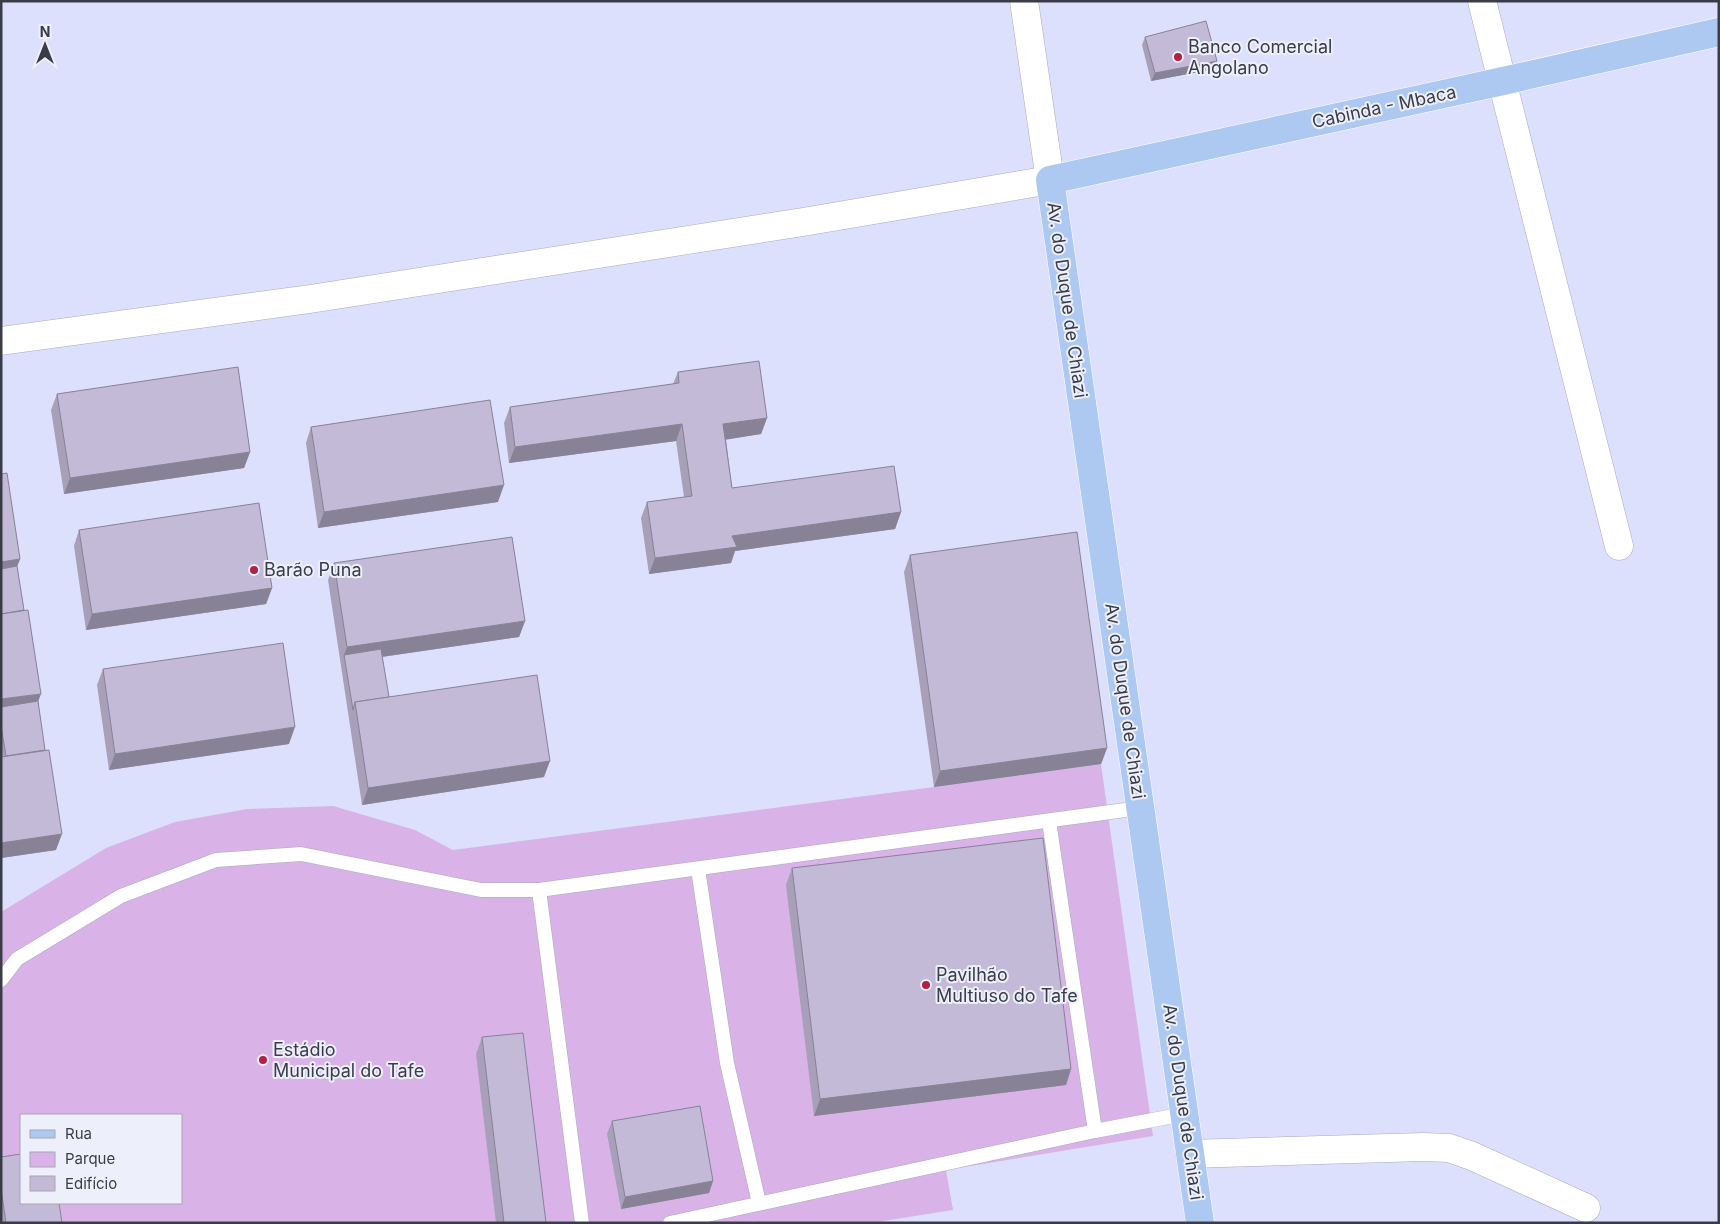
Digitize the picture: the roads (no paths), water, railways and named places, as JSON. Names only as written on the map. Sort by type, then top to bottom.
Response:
[{"type":"main road","name":"Cabinda - Mbaca","points":[[1050,180],[1719,32]]},
{"type":"main road","name":"Av. do Duque de Chiazi","points":[[1050,180],[1200,1223]]},
{"type":"street","points":[[1,341],[320,298],[804,222],[1050,180],[1024,1]]},
{"type":"street","points":[[1482,1],[1619,546]]},
{"type":"street","points":[[1190,1154],[1423,1147],[1449,1148],[1472,1156],[1586,1208]]},
{"type":"lane","points":[[1,980],[17,959],[121,896],[216,860],[301,854],[481,890],[539,890],[1140,808]]},
{"type":"lane","points":[[1049,821],[1095,1131]]},
{"type":"lane","points":[[698,869],[727,1063],[759,1203]]},
{"type":"lane","points":[[539,890],[582,1223]]},
{"type":"lane","points":[[670,1223],[1095,1131],[1184,1114]]},
{"type":"place","name":"Banco Comercial Angolano","points":[[1178,57]]},
{"type":"place","name":"Barão Puna","points":[[254,570]]},
{"type":"place","name":"Pavilhão Multiuso do Tafe","points":[[926,985]]},
{"type":"place","name":"Estádio Municipal do Tafe","points":[[263,1060]]}]
